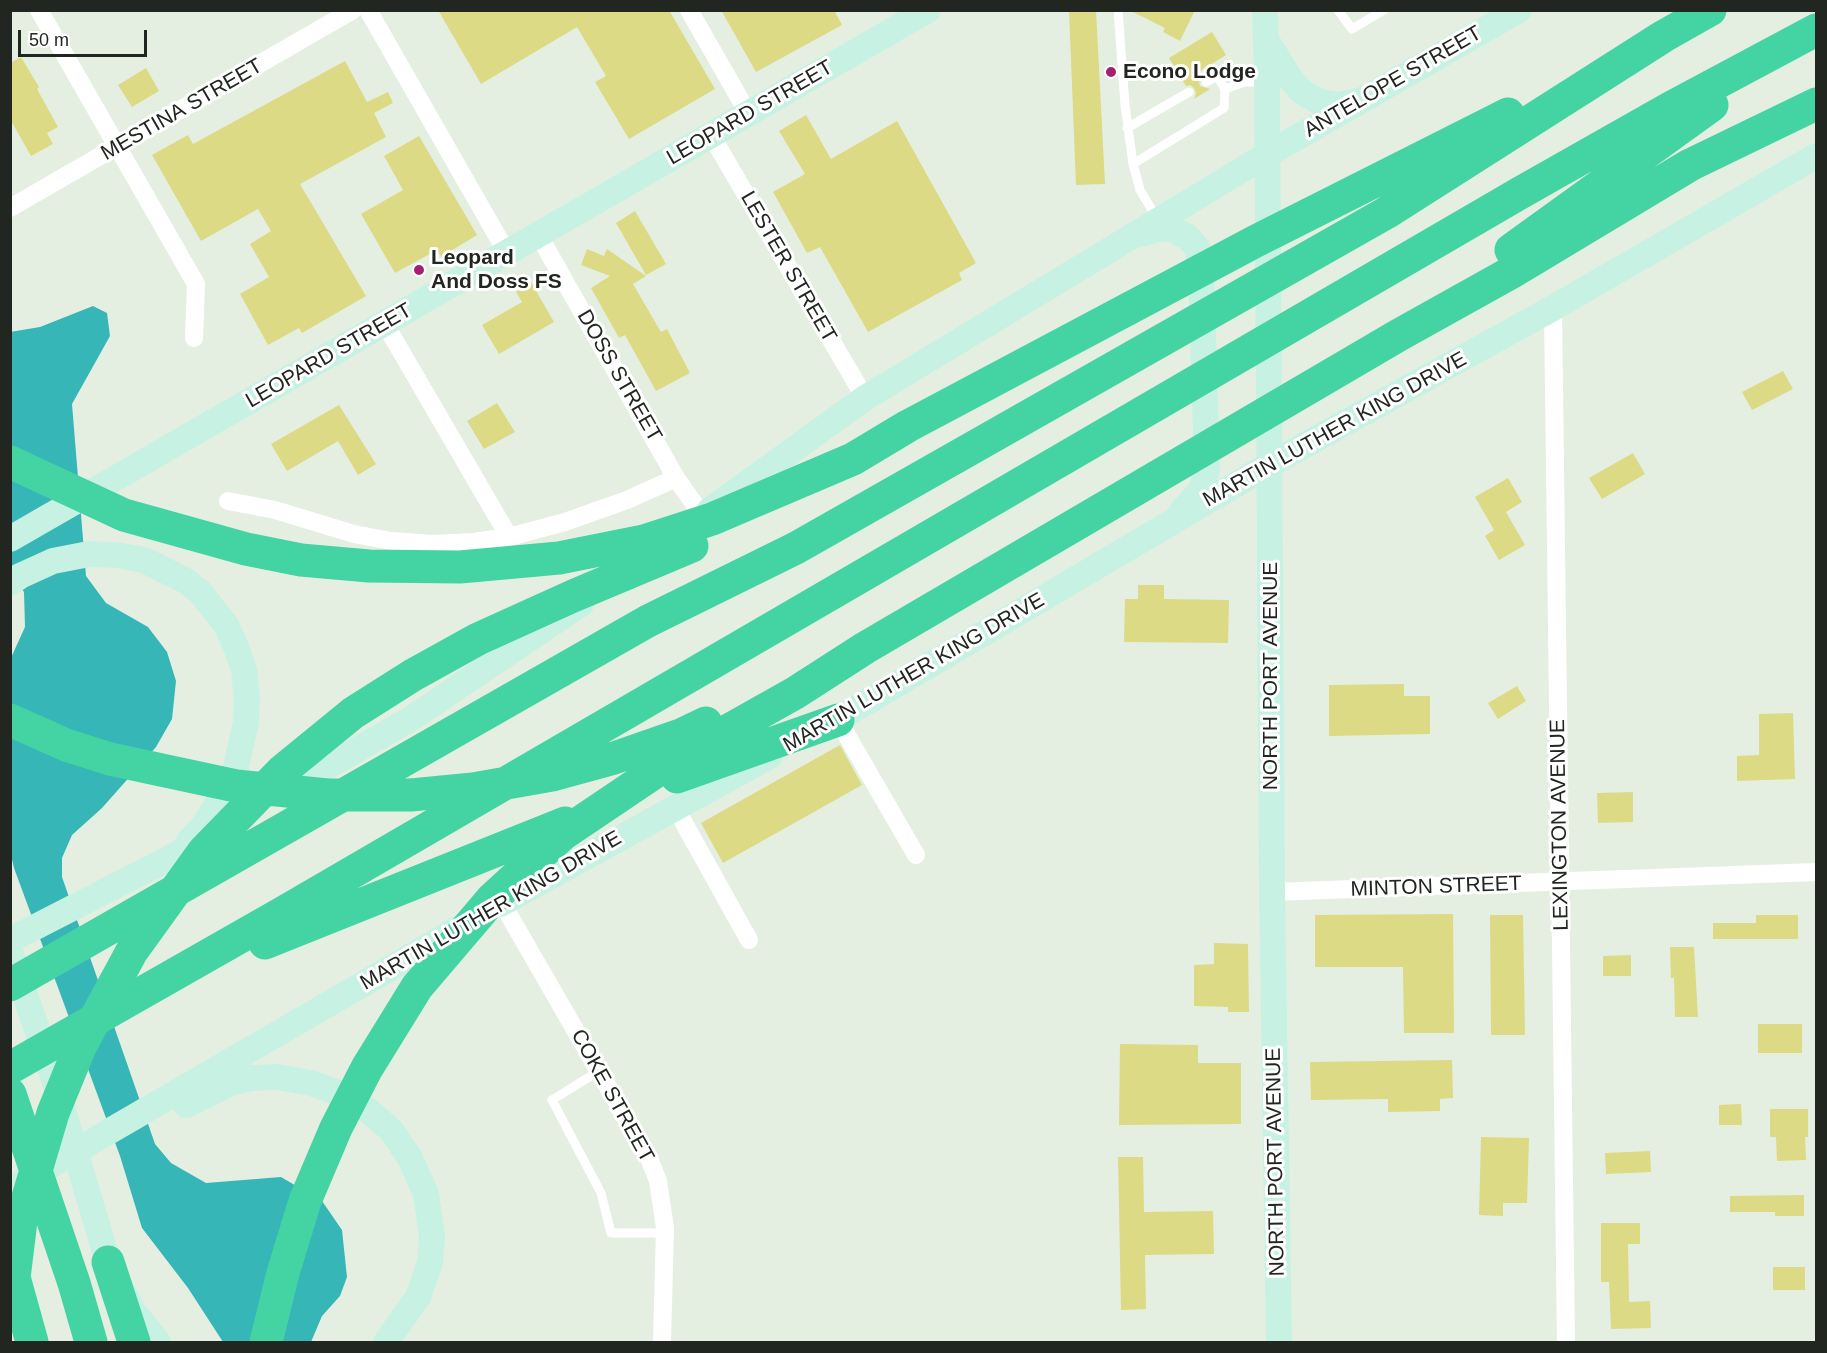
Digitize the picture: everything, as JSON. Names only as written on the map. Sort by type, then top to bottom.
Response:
[{"type":"highway","points":[[10,1310],[21,1221],[53,1113],[80,1047],[132,951],[198,860],[282,771],[353,713],[413,675],[478,639],[717,535],[785,502],[908,426],[1256,241],[1664,36],[1710,10]]},
{"type":"highway","points":[[298,918],[975,510],[1520,193],[1670,108],[1816,30]]},
{"type":"highway","points":[[1399,335],[1481,272],[1816,30]]},
{"type":"highway","points":[[10,986],[648,621],[796,548],[1386,213],[1664,36]]},
{"type":"highway","points":[[266,1342],[304,1201],[367,1068],[417,987],[492,898],[563,834],[649,776],[795,693],[865,648],[1399,335],[1512,272],[1690,165],[1816,104]]},
{"type":"highway","points":[[10,462],[124,515],[246,549],[301,560],[369,566],[460,567],[559,558],[644,541],[712,519],[852,459]]},
{"type":"highway","points":[[10,720],[66,745],[110,759],[236,786],[328,795],[411,795],[473,789],[552,774],[614,758],[683,734],[865,648]]},
{"type":"highway","points":[[10,1068],[194,962],[298,918],[837,720]]},
{"type":"highway","points":[[10,1094],[74,1283],[91,1342]]},
{"type":"highway","points":[[108,1262],[134,1342]]},
{"type":"highway","points":[[10,1268],[32,1342]]},
{"type":"main road","name":"LEOPARD STREET","points":[[10,539],[928,10]]},
{"type":"main road","name":"NORTH PORT AVENUE","points":[[1265,10],[1268,154],[1272,892],[1279,1342]]},
{"type":"main road","name":"ANTELOPE STREET","points":[[168,859],[412,717],[603,588],[865,398],[1268,154],[1519,10]]},
{"type":"main road","points":[[1267,41],[1289,77],[1307,95],[1321,102],[1339,105],[1366,99]]},
{"type":"main road","name":"MARTIN LUTHER KING DRIVE","points":[[10,1190],[502,903],[837,720],[1269,465],[1553,308],[1816,156]]},
{"type":"main road","points":[[1148,228],[1172,229],[1188,237],[1197,249],[1201,269],[1207,470],[1201,490],[1190,504],[1162,529]]},
{"type":"main road","points":[[10,583],[53,561],[89,554],[116,555],[144,560],[186,580],[200,592],[226,625],[237,647],[244,670],[247,698],[243,742],[236,767],[217,807],[203,826],[168,859],[10,940]]},
{"type":"main road","points":[[10,951],[52,1073],[108,1262],[133,1311],[158,1342]]},
{"type":"main road","points":[[10,1190],[92,1154],[231,1083],[251,1078],[277,1077],[311,1083],[346,1096],[392,1130],[411,1158],[426,1194],[432,1236],[430,1262],[418,1297],[386,1342]]},
{"type":"street","points":[[39,10],[196,284],[194,338]]},
{"type":"street","name":"MESTINA STREET","points":[[10,208],[353,10]]},
{"type":"street","points":[[368,10],[507,253]]},
{"type":"street","points":[[689,10],[748,113]]},
{"type":"street","name":"LESTER STREET","points":[[711,135],[865,398]]},
{"type":"street","name":"DOSS STREET","points":[[538,234],[676,478],[702,515]]},
{"type":"street","name":"LEXINGTON AVENUE","points":[[1553,308],[1566,1342]]},
{"type":"street","points":[[385,324],[508,537]]},
{"type":"street","points":[[228,501],[275,510],[354,534],[391,541],[443,543],[508,537],[565,522],[676,478]]},
{"type":"street","points":[[837,720],[916,855]]},
{"type":"street","points":[[675,807],[748,940]]},
{"type":"street","name":"MINTON STREET","points":[[1272,892],[1816,873]]},
{"type":"street","name":"COKE STREET","points":[[502,903],[649,1158],[658,1181],[665,1233],[662,1342]]},
{"type":"lane","points":[[1118,10],[1127,128],[1148,228]]},
{"type":"lane","points":[[1338,10],[1352,29],[1384,10]]},
{"type":"lane","points":[[1133,164],[1224,108],[1225,89],[1217,76],[1206,82]]},
{"type":"lane","points":[[1225,89],[1244,82],[1267,82]]},
{"type":"lane","points":[[1127,128],[1189,92]]},
{"type":"lane","points":[[599,1071],[552,1101],[601,1193],[610,1233],[665,1233]]},
{"type":"water","points":[[93,306],[107,313],[110,336],[72,404],[86,576],[106,603],[148,627],[167,652],[176,681],[172,719],[156,747],[102,808],[72,835],[62,858],[62,877],[155,1144],[171,1163],[206,1183],[281,1177],[322,1201],[342,1230],[347,1277],[340,1296],[322,1316],[311,1342],[223,1342],[188,1288],[142,1228],[120,1156],[14,868],[10,851],[10,660],[25,627],[24,592],[10,573],[10,332],[40,327]]},
{"type":"building","points":[[438,10],[669,10],[715,89],[629,139],[595,82],[606,76],[577,27],[481,84]]},
{"type":"building","points":[[721,10],[834,10],[842,25],[756,72]]},
{"type":"building","points":[[1069,10],[1096,10],[1105,184],[1076,185]]},
{"type":"building","points":[[1129,10],[1195,10],[1180,41],[1163,32],[1165,28]]},
{"type":"building","points":[[1212,32],[1226,55],[1200,71],[1203,76],[1199,81],[1200,86],[1210,89],[1194,99],[1196,93],[1194,88],[1190,85],[1186,86],[1169,58]]},
{"type":"building","points":[[21,57],[39,87],[37,89],[58,127],[47,133],[53,144],[31,156],[10,119],[10,63]]},
{"type":"building","points":[[345,61],[367,102],[388,92],[393,103],[374,113],[386,137],[300,184],[366,296],[302,333],[299,328],[268,345],[240,294],[269,277],[250,244],[271,231],[258,209],[201,241],[152,155],[188,135],[193,144]]},
{"type":"building","points":[[146,68],[159,91],[132,107],[118,85]]},
{"type":"building","points":[[806,115],[831,159],[897,121],[976,263],[959,273],[962,280],[868,332],[820,247],[807,253],[773,192],[805,174],[779,131]]},
{"type":"building","points":[[419,136],[477,235],[441,257],[437,250],[395,273],[361,214],[403,190],[384,156]]},
{"type":"building","points":[[635,211],[666,264],[646,275],[616,223]]},
{"type":"building","points":[[587,249],[604,256],[607,249],[646,276],[633,284],[661,332],[667,329],[690,373],[656,391],[625,335],[619,338],[591,288],[610,276],[581,265]]},
{"type":"building","points":[[531,282],[554,322],[499,354],[482,325],[522,302],[516,292]]},
{"type":"building","points":[[1783,371],[1793,389],[1752,410],[1742,392]]},
{"type":"building","points":[[497,403],[515,432],[484,449],[467,421]]},
{"type":"building","points":[[339,405],[376,464],[358,475],[338,441],[287,471],[271,444]]},
{"type":"building","points":[[1633,453],[1645,474],[1602,499],[1589,478]]},
{"type":"building","points":[[1508,478],[1522,502],[1506,512],[1525,545],[1499,560],[1485,536],[1494,530],[1475,497]]},
{"type":"building","points":[[1138,585],[1164,585],[1164,599],[1229,600],[1228,643],[1124,642],[1125,599],[1138,599]]},
{"type":"building","points":[[1404,684],[1404,696],[1430,696],[1430,734],[1329,736],[1329,685]]},
{"type":"building","points":[[1517,686],[1526,701],[1498,719],[1488,703]]},
{"type":"building","points":[[1793,713],[1795,779],[1737,781],[1737,756],[1759,755],[1759,714]]},
{"type":"building","points":[[840,745],[862,785],[723,863],[701,823]]},
{"type":"building","points":[[1633,792],[1633,822],[1598,823],[1597,793]]},
{"type":"building","points":[[1453,914],[1454,1033],[1404,1033],[1403,967],[1315,967],[1315,915]]},
{"type":"building","points":[[1490,915],[1523,915],[1525,1035],[1491,1035]]},
{"type":"building","points":[[1756,915],[1798,915],[1798,939],[1713,939],[1713,923],[1756,923]]},
{"type":"building","points":[[1214,943],[1248,944],[1249,1012],[1228,1012],[1228,1007],[1194,1006],[1194,965],[1214,964]]},
{"type":"building","points":[[1670,947],[1694,947],[1698,1017],[1675,1017]]},
{"type":"building","points":[[1631,955],[1631,976],[1603,976],[1603,956]]},
{"type":"building","points":[[1758,1024],[1802,1024],[1802,1053],[1758,1053]]},
{"type":"building","points":[[1120,1044],[1198,1045],[1198,1063],[1241,1063],[1241,1124],[1119,1125]]},
{"type":"building","points":[[1452,1060],[1453,1098],[1440,1099],[1440,1111],[1388,1112],[1388,1099],[1311,1100],[1310,1062]]},
{"type":"building","points":[[1741,1104],[1742,1125],[1719,1125],[1719,1105]]},
{"type":"building","points":[[1770,1109],[1808,1109],[1808,1137],[1805,1137],[1806,1160],[1777,1161],[1776,1137],[1770,1137]]},
{"type":"building","points":[[1481,1137],[1529,1138],[1527,1203],[1503,1203],[1503,1216],[1479,1215]]},
{"type":"building","points":[[1650,1151],[1651,1172],[1606,1174],[1605,1153]]},
{"type":"building","points":[[1118,1157],[1143,1157],[1144,1212],[1213,1211],[1214,1254],[1145,1255],[1146,1309],[1121,1310]]},
{"type":"building","points":[[1804,1195],[1804,1216],[1775,1216],[1775,1212],[1730,1212],[1730,1196]]},
{"type":"building","points":[[1601,1223],[1640,1223],[1640,1244],[1628,1244],[1629,1302],[1650,1301],[1651,1328],[1611,1329],[1609,1282],[1601,1282]]},
{"type":"building","points":[[1773,1267],[1805,1267],[1805,1290],[1773,1290]]},
{"type":"place","name":"Econo Lodge","points":[[1111,72]]},
{"type":"place","name":"Leopard And Doss FS","points":[[419,270]]}]
